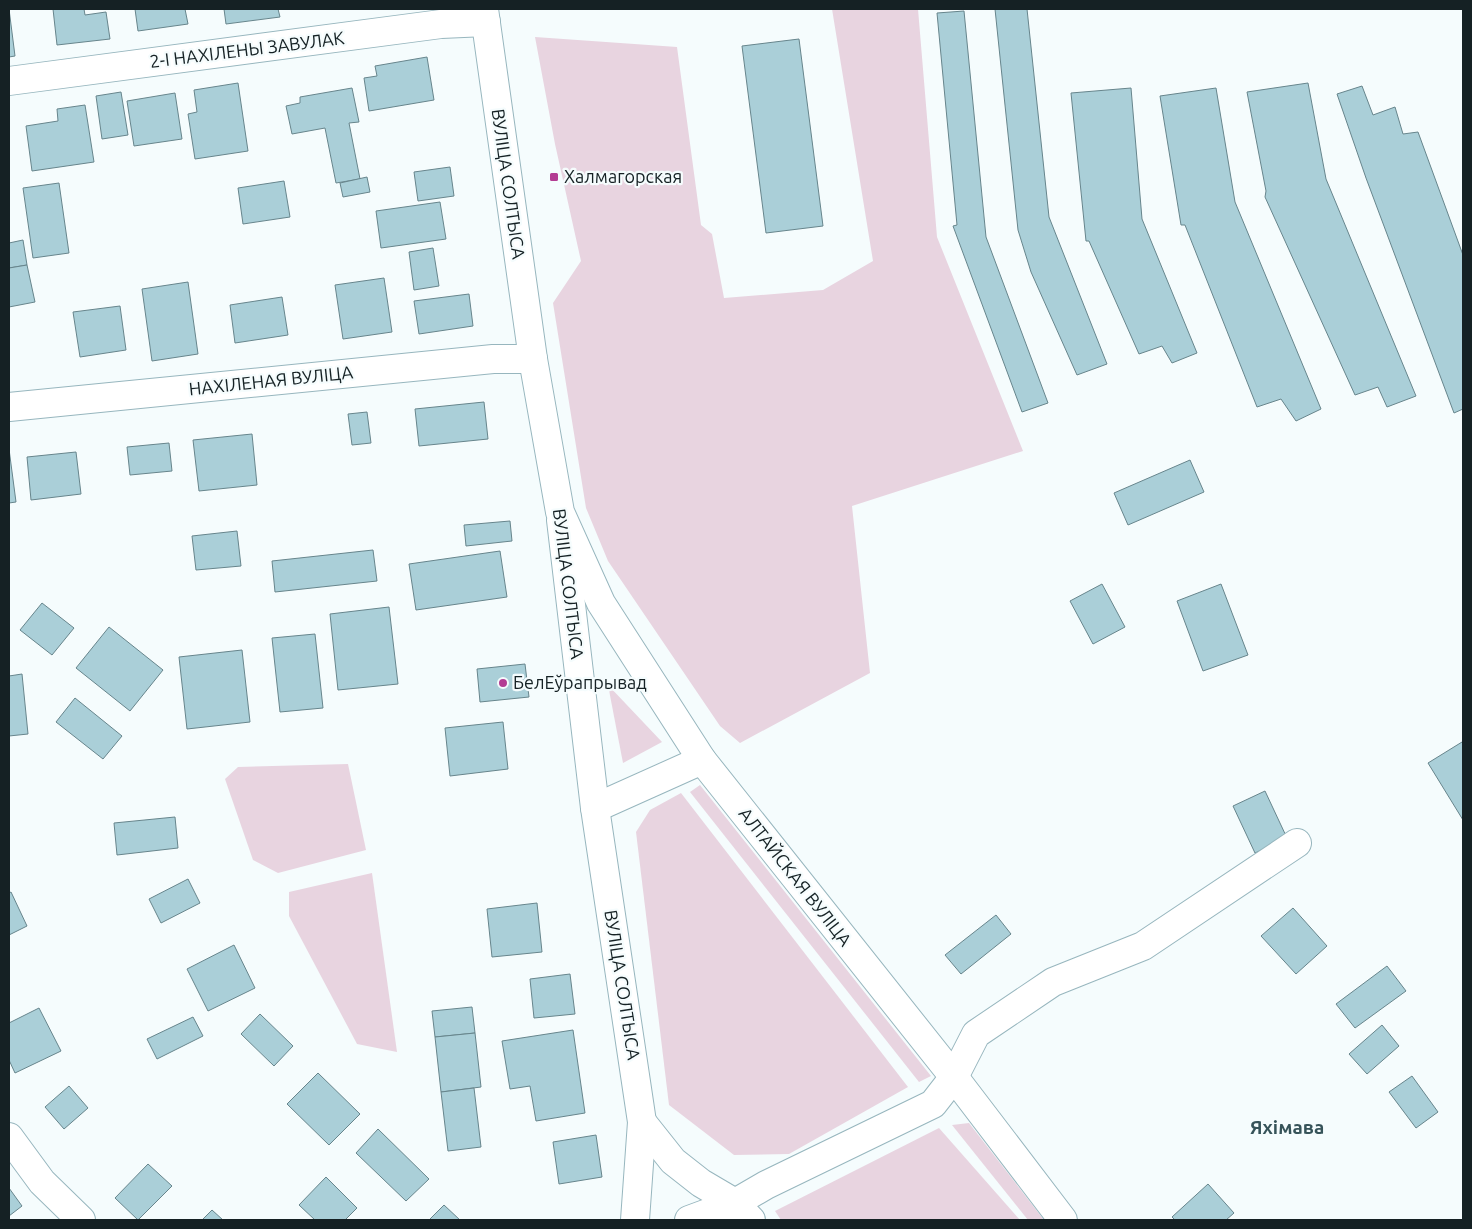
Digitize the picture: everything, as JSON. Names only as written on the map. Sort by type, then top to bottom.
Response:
[{"type":"street","name":"2-І НАХІЛЕНЫ ЗАВУЛАК","points":[[9,81],[441,24],[485,15]]},
{"type":"street","name":"ВУЛІЦА СОЛТЫСА","points":[[485,15],[533,359],[560,512],[595,808],[642,1122],[635,1220]]},
{"type":"street","name":"НАХІЛЕНАЯ ВУЛІЦА","points":[[9,406],[493,359],[533,359]]},
{"type":"street","name":"АЛТАЙСКАЯ ВУЛІЦА","points":[[560,512],[601,603],[702,760],[954,1077],[1063,1220]]},
{"type":"street","points":[[595,808],[702,760]]},
{"type":"street","points":[[689,1220],[743,1212],[766,1185],[933,1104],[954,1077],[976,1034],[1053,982],[1143,946],[1297,843]]},
{"type":"street","points":[[642,1122],[672,1161],[743,1212]]},
{"type":"street","points":[[9,1136],[42,1182],[81,1220]]},
{"type":"shaded area","points":[[832,9],[918,9],[937,237],[1023,451],[852,506],[870,673],[740,743],[720,726],[608,561],[586,508],[553,303],[581,261],[555,144],[535,37],[677,47],[701,225],[712,234],[724,298],[823,290],[873,261]]},
{"type":"shaded area","points":[[608,685],[662,742],[623,763]]},
{"type":"shaded area","points":[[348,764],[366,850],[278,873],[253,860],[225,779],[238,767]]},
{"type":"shaded area","points":[[700,785],[931,1076],[919,1082],[690,792]]},
{"type":"shaded area","points":[[681,793],[908,1087],[789,1154],[734,1155],[669,1105],[636,832],[650,810]]},
{"type":"shaded area","points":[[372,873],[397,1052],[357,1044],[289,916],[289,892]]},
{"type":"shaded area","points":[[969,1123],[1044,1220],[1028,1220],[952,1125]]},
{"type":"shaded area","points":[[939,1128],[1020,1220],[781,1220],[775,1211]]},
{"type":"building","points":[[9,9],[15,56],[9,57]]},
{"type":"building","points":[[53,9],[84,9],[85,15],[106,12],[110,39],[57,45]]},
{"type":"building","points":[[135,9],[185,9],[188,24],[138,31]]},
{"type":"building","points":[[224,9],[278,9],[280,17],[226,24]]},
{"type":"building","points":[[995,9],[1027,9],[1049,217],[1107,364],[1077,375],[1031,272],[1018,230]]},
{"type":"building","points":[[964,11],[986,237],[1048,403],[1022,412],[953,226],[957,225],[937,13]]},
{"type":"building","points":[[799,39],[823,226],[766,233],[742,46]]},
{"type":"building","points":[[427,57],[434,100],[369,111],[364,78],[377,76],[375,66]]},
{"type":"building","points":[[238,83],[248,151],[195,159],[188,114],[197,112],[194,90]]},
{"type":"building","points":[[1308,83],[1326,179],[1416,396],[1387,407],[1378,387],[1355,395],[1265,197],[1266,191],[1247,92]]},
{"type":"building","points":[[1362,86],[1373,115],[1395,107],[1403,134],[1418,132],[1463,255],[1463,409],[1454,413],[1366,178],[1337,94]]},
{"type":"building","points":[[352,88],[359,122],[349,123],[360,179],[336,183],[325,128],[292,134],[286,106],[300,103],[300,97]]},
{"type":"building","points":[[1131,88],[1142,219],[1197,353],[1172,363],[1162,346],[1139,354],[1089,241],[1086,241],[1071,93]]},
{"type":"building","points":[[1216,88],[1235,202],[1321,409],[1296,421],[1281,399],[1257,407],[1185,225],[1181,225],[1160,96]]},
{"type":"building","points":[[121,92],[128,135],[102,139],[96,96]]},
{"type":"building","points":[[175,93],[182,139],[134,146],[127,101]]},
{"type":"building","points":[[85,105],[94,162],[32,171],[26,126],[58,121],[57,109]]},
{"type":"building","points":[[450,167],[454,196],[418,201],[414,172]]},
{"type":"building","points":[[367,177],[370,192],[343,197],[340,183]]},
{"type":"building","points":[[284,181],[290,217],[243,224],[238,188]]},
{"type":"building","points":[[59,183],[69,253],[33,258],[23,188]]},
{"type":"building","points":[[440,202],[446,239],[381,248],[376,211]]},
{"type":"building","points":[[23,240],[27,265],[9,268],[9,243]]},
{"type":"building","points":[[433,248],[439,286],[414,290],[409,252]]},
{"type":"building","points":[[27,265],[35,302],[9,307],[9,268]]},
{"type":"building","points":[[384,278],[392,332],[343,339],[335,285]]},
{"type":"building","points":[[188,282],[198,354],[152,361],[142,289]]},
{"type":"building","points":[[469,294],[473,326],[419,334],[414,301]]},
{"type":"building","points":[[282,297],[288,335],[235,343],[230,305]]},
{"type":"building","points":[[120,306],[126,350],[80,357],[73,312]]},
{"type":"building","points":[[484,402],[488,439],[419,446],[415,409]]},
{"type":"building","points":[[367,412],[371,443],[352,445],[348,414]]},
{"type":"building","points":[[252,434],[257,485],[199,491],[193,440]]},
{"type":"building","points":[[169,443],[172,471],[130,475],[127,447]]},
{"type":"building","points":[[9,449],[16,502],[9,503]]},
{"type":"building","points":[[76,452],[81,494],[31,500],[27,457]]},
{"type":"building","points":[[1190,460],[1204,492],[1128,525],[1114,493]]},
{"type":"building","points":[[510,521],[512,541],[466,546],[464,525]]},
{"type":"building","points":[[237,531],[241,566],[196,570],[192,536]]},
{"type":"building","points":[[373,550],[377,581],[275,592],[272,561]]},
{"type":"building","points":[[500,551],[507,597],[416,610],[409,564]]},
{"type":"building","points":[[1102,584],[1125,627],[1093,644],[1070,601]]},
{"type":"building","points":[[1221,584],[1248,655],[1203,671],[1177,601]]},
{"type":"building","points":[[42,603],[74,628],[52,655],[20,630]]},
{"type":"building","points":[[389,607],[398,684],[338,690],[330,614]]},
{"type":"building","points":[[109,627],[163,670],[130,711],[76,668]]},
{"type":"building","points":[[315,634],[323,708],[280,712],[272,638]]},
{"type":"building","points":[[242,650],[250,722],[187,729],[179,657]]},
{"type":"building","name":"БелЕўрапрывад","points":[[525,664],[529,697],[480,702],[477,669]]},
{"type":"building","points":[[22,674],[28,734],[9,736],[9,676]]},
{"type":"building","points":[[75,698],[122,736],[103,759],[56,722]]},
{"type":"building","points":[[503,722],[508,769],[450,776],[445,728]]},
{"type":"building","points":[[1462,742],[1463,744],[1463,820],[1428,763]]},
{"type":"building","points":[[1265,791],[1287,838],[1255,853],[1233,806]]},
{"type":"building","points":[[175,817],[178,848],[117,855],[114,823]]},
{"type":"building","points":[[188,879],[200,903],[161,923],[149,899]]},
{"type":"building","points":[[11,892],[27,926],[9,935],[9,893]]},
{"type":"building","points":[[537,903],[542,952],[492,957],[487,909]]},
{"type":"building","points":[[1293,908],[1327,946],[1296,974],[1261,936]]},
{"type":"building","points":[[996,915],[1011,934],[961,974],[945,955]]},
{"type":"building","points":[[234,945],[255,988],[208,1011],[187,969]]},
{"type":"building","points":[[1387,966],[1406,991],[1355,1028],[1336,1004]]},
{"type":"building","points":[[570,974],[575,1014],[534,1018],[530,979]]},
{"type":"building","points":[[472,1007],[475,1033],[435,1037],[432,1011]]},
{"type":"building","points":[[39,1008],[61,1051],[15,1073],[9,1060],[9,1023]]},
{"type":"building","points":[[260,1014],[293,1046],[274,1066],[241,1034]]},
{"type":"building","points":[[193,1017],[203,1036],[157,1059],[147,1039]]},
{"type":"building","points":[[1382,1025],[1399,1046],[1367,1074],[1349,1054]]},
{"type":"building","points":[[573,1030],[585,1113],[536,1121],[530,1086],[510,1089],[502,1041]]},
{"type":"building","points":[[475,1033],[481,1087],[441,1092],[435,1037]]},
{"type":"building","points":[[318,1073],[360,1114],[329,1145],[287,1104]]},
{"type":"building","points":[[1412,1076],[1438,1112],[1416,1128],[1389,1092]]},
{"type":"building","points":[[69,1086],[88,1108],[64,1129],[45,1107]]},
{"type":"building","points":[[474,1088],[481,1147],[448,1151],[441,1092]]},
{"type":"building","points":[[378,1129],[429,1179],[406,1201],[356,1153]]},
{"type":"building","points":[[596,1135],[602,1177],[559,1184],[553,1142]]},
{"type":"building","points":[[148,1164],[172,1186],[138,1220],[115,1198]]},
{"type":"building","points":[[326,1177],[357,1208],[345,1220],[315,1220],[299,1205]]},
{"type":"building","points":[[1208,1184],[1234,1213],[1226,1220],[1175,1220],[1172,1217]]},
{"type":"building","points":[[9,1188],[22,1206],[9,1216]]},
{"type":"building","points":[[444,1205],[460,1220],[429,1220]]},
{"type":"building","points":[[212,1210],[223,1220],[202,1220]]},
{"type":"place","name":"Халмагорская","points":[[554,177]]},
{"type":"place","name":"БелЕўрапрывад","points":[[503,683]]},
{"type":"district","name":"Яхімава","points":[[1287,1127]]}]
